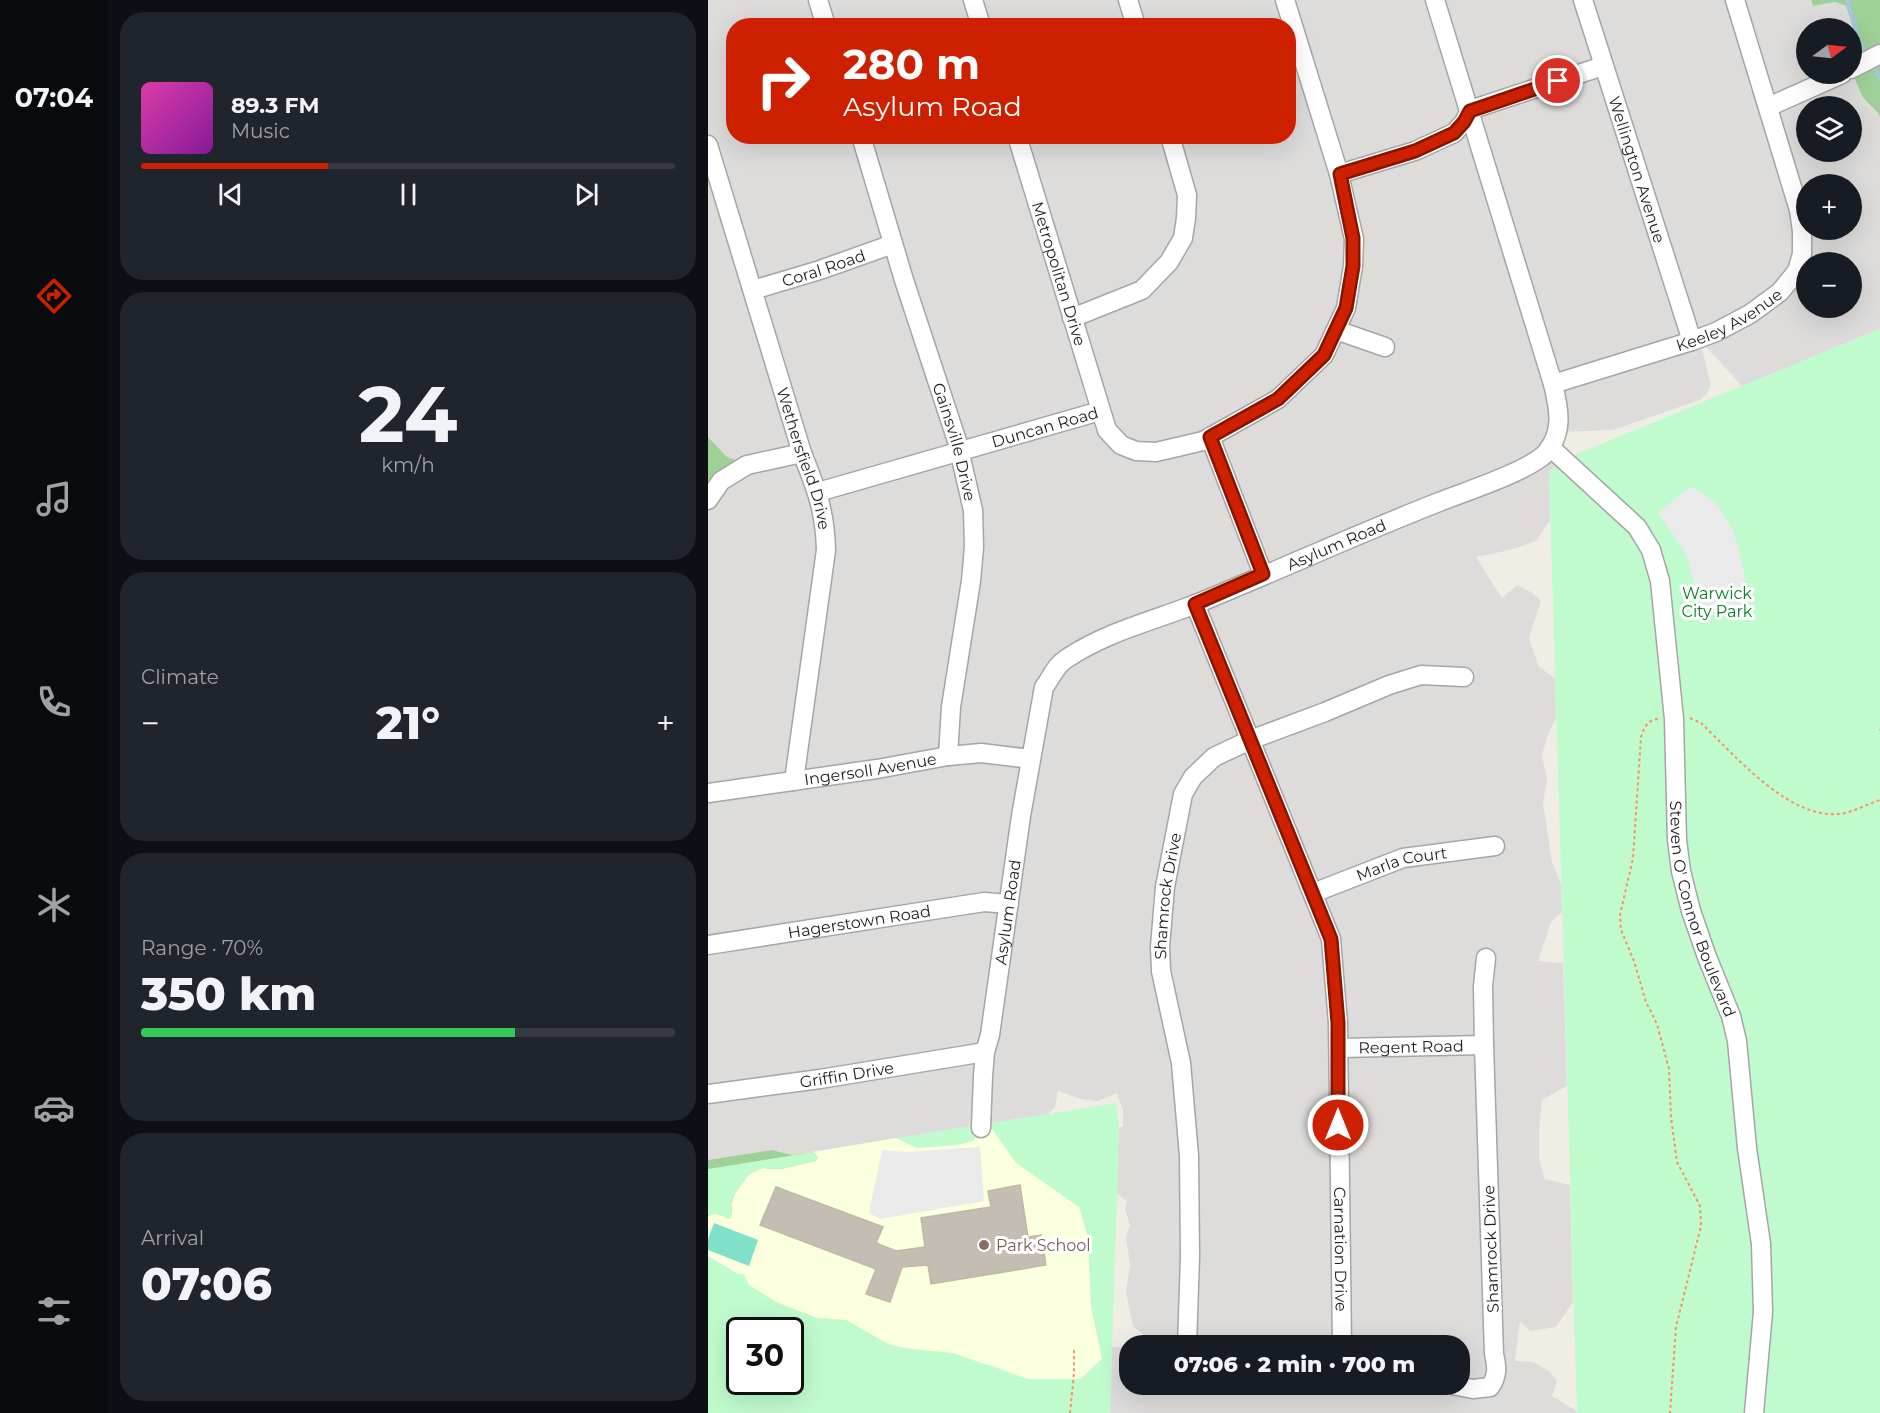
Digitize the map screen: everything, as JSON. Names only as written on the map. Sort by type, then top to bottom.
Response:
[{"type":"street","points":[[818,0],[824,18]]},
{"type":"street","points":[[973,0],[979,18]]},
{"type":"street","points":[[1128,0],[1134,18]]},
{"type":"street","name":"Duncan Road","points":[[1285,0],[1291,18]]},
{"type":"street","points":[[1436,0],[1553,384],[1559,412],[1557,434],[1550,447]]},
{"type":"street","name":"Wellington Avenue","points":[[1583,0],[1692,341]]},
{"type":"street","name":"Keeley Avenue","points":[[1553,384],[1716,332],[1750,314],[1780,292],[1797,270],[1802,254],[1799,210],[1735,0]]},
{"type":"street","name":"Duncan Road","points":[[818,492],[1100,411],[1107,430],[1121,445],[1136,451],[1156,452],[1203,441],[1278,399],[1324,355],[1346,308],[1353,266],[1353,238],[1340,174],[1296,35]]},
{"type":"street","points":[[1862,63],[1880,54]]},
{"type":"street","points":[[1340,174],[1415,151],[1454,133],[1470,111],[1603,66]]},
{"type":"street","points":[[1768,107],[1820,84]]},
{"type":"street","name":"Gainsville Drive","points":[[863,144],[893,244],[960,450],[973,510],[974,547],[969,598],[951,706],[948,756]]},
{"type":"street","name":"Metropolitan Drive","points":[[1019,144],[1100,411]]},
{"type":"street","points":[[1072,318],[1142,290],[1169,262],[1183,238],[1187,195],[1172,144]]},
{"type":"street","name":"Wethersfield Drive","points":[[708,145],[802,453],[818,492],[824,520],[826,550],[794,781]]},
{"type":"street","name":"Coral Road","points":[[753,290],[820,270],[893,244]]},
{"type":"street","points":[[1336,330],[1385,347]]},
{"type":"street","points":[[1210,437],[1263,574]]},
{"type":"street","name":"Asylum Road","points":[[981,1128],[985,1052],[990,1035],[1031,759],[1044,687],[1053,672],[1065,660],[1108,635],[1195,604],[1263,574],[1514,473],[1545,454],[1550,447]]},
{"type":"street","name":"Steven O' Connor Boulevard","points":[[1550,447],[1637,527],[1651,550],[1660,581],[1674,719],[1680,871],[1691,911],[1731,1016],[1737,1041],[1747,1148],[1761,1244],[1763,1312],[1754,1413]]},
{"type":"street","points":[[708,500],[721,481],[747,465],[802,453]]},
{"type":"street","name":"Carnation Drive","points":[[1195,604],[1331,939],[1339,1048],[1342,1335]]},
{"type":"street","name":"Shamrock Drive","points":[[1187,1335],[1190,1257],[1188,1156],[1181,1063],[1161,971],[1165,887],[1183,794],[1193,777],[1215,757],[1250,740],[1389,685],[1421,675],[1464,677]]},
{"type":"street","name":"Ingersoll Avenue","points":[[708,793],[948,756],[981,753],[1031,759]]},
{"type":"street","name":"Marla Court","points":[[1313,893],[1403,858],[1495,846]]},
{"type":"street","name":"Hagerstown Road","points":[[708,945],[984,902],[1009,904]]},
{"type":"street","name":"Shamrock Drive","points":[[1470,1388],[1490,1387],[1495,1379],[1497,1368],[1494,1354],[1484,1045],[1483,986],[1486,958]]},
{"type":"street","name":"Regent Road","points":[[1339,1048],[1484,1045]]},
{"type":"street","name":"Griffin Drive","points":[[708,1094],[820,1079],[985,1052]]},
{"type":"path","points":[[1670,1413],[1676,1327],[1701,1226],[1700,1206],[1677,1162],[1671,1117],[1669,1069],[1657,1024],[1646,1002],[1634,961],[1621,930],[1620,915],[1633,858],[1641,737],[1645,727],[1652,720],[1691,717],[1701,723],[1769,786],[1791,801],[1817,812],[1844,813],[1880,800]]},
{"type":"path","points":[[1070,1413],[1074,1348]]},
{"type":"shaded area","points":[[708,0],[1811,0],[1813,6],[1835,2],[1846,6],[1851,18],[1796,18],[1796,84],[1862,84],[1862,47],[1867,60],[1862,98],[1879,114],[1880,119],[1880,329],[1742,386],[1700,340],[1711,386],[1700,400],[1613,430],[1560,432],[1565,461],[1549,471],[1550,520],[1536,541],[1510,550],[1476,557],[1502,598],[1517,585],[1531,592],[1541,601],[1529,638],[1539,667],[1555,678],[1556,718],[1542,755],[1547,779],[1543,803],[1552,862],[1561,884],[1562,912],[1551,922],[1538,961],[1563,963],[1567,1086],[1542,1100],[1539,1160],[1545,1179],[1570,1185],[1573,1302],[1556,1327],[1530,1331],[1520,1321],[1515,1361],[1533,1362],[1549,1371],[1557,1381],[1552,1396],[1577,1413],[1110,1413],[1112,1347],[1119,1347],[1119,1395],[1470,1395],[1470,1335],[1144,1335],[1133,1326],[1126,1293],[1130,1265],[1126,1237],[1130,1225],[1125,1209],[1127,1201],[1117,1194],[1118,1128],[1123,1126],[1123,1110],[1117,1093],[1098,1101],[1081,1099],[1058,1091],[1055,1107],[1048,1114],[792,1155],[772,1150],[708,1160],[708,501],[727,457],[708,437]]},
{"type":"shaded area","points":[[1692,486],[1718,505],[1734,533],[1744,571],[1747,610],[1700,609],[1687,555],[1658,512]]},
{"type":"shaded area","points":[[981,1128],[992,1129],[1051,1186],[1079,1207],[1088,1237],[1091,1306],[1102,1359],[1080,1379],[1027,1379],[994,1366],[888,1344],[846,1320],[817,1318],[776,1302],[749,1285],[738,1274],[708,1256],[708,1216],[715,1213],[732,1212],[731,1205],[735,1193],[749,1174],[762,1168],[781,1169],[818,1158],[814,1152],[896,1138],[917,1148]]},
{"type":"shaded area","points":[[980,1147],[984,1201],[880,1219],[869,1213],[882,1150],[905,1152]]},
{"type":"shaded area","points":[[714,1223],[758,1240],[749,1266],[708,1250],[708,1239]]},
{"type":"green space","points":[[1811,0],[1880,0],[1880,119],[1879,114],[1863,98],[1857,84],[1862,84],[1862,64],[1867,60],[1862,51],[1862,18],[1850,18],[1846,6],[1835,2],[1813,6]]},
{"type":"green space","name":"Warwick City Park","points":[[1880,329],[1880,1413],[1577,1413],[1549,471],[1579,453]]},
{"type":"green space","points":[[708,437],[727,457],[746,464],[708,501]]},
{"type":"green space","points":[[1117,1103],[1119,1133],[1110,1413],[708,1413],[708,1256],[738,1274],[744,1274],[749,1285],[776,1302],[817,1318],[846,1320],[888,1344],[903,1348],[953,1353],[1027,1379],[1080,1379],[1102,1359],[1091,1306],[1088,1237],[1079,1207],[1016,1163],[992,1129],[981,1128],[973,1141],[957,1145],[917,1148],[896,1138]]},
{"type":"green space","points":[[772,1150],[792,1155],[814,1152],[818,1158],[815,1161],[781,1169],[762,1168],[749,1174],[735,1193],[730,1219],[715,1213],[708,1216],[708,1160]]},
{"type":"green space","points":[[814,1152],[818,1158],[815,1161],[781,1169],[762,1168],[749,1174],[735,1193],[730,1219],[715,1213],[708,1216],[708,1169]]},
{"type":"building","name":"Park School","points":[[1020,1185],[1028,1237],[1041,1235],[1046,1265],[931,1284],[928,1265],[902,1267],[890,1302],[866,1294],[876,1269],[760,1225],[776,1187],[883,1227],[876,1243],[896,1251],[925,1247],[921,1218],[991,1207],[988,1191]]},
{"type":"waterway","points":[[1847,0],[1860,43],[1868,55]]},
{"type":"waterway","points":[[1873,64],[1880,79]]},
{"type":"place","name":"Park School","points":[[984,1245]]},
{"type":"route","points":[[1338,1125],[1338,1023],[1331,939],[1195,604],[1263,574],[1210,437],[1278,399],[1324,355],[1346,308],[1353,266],[1353,238],[1340,174],[1415,151],[1454,133],[1470,111],[1558,81]]}]
